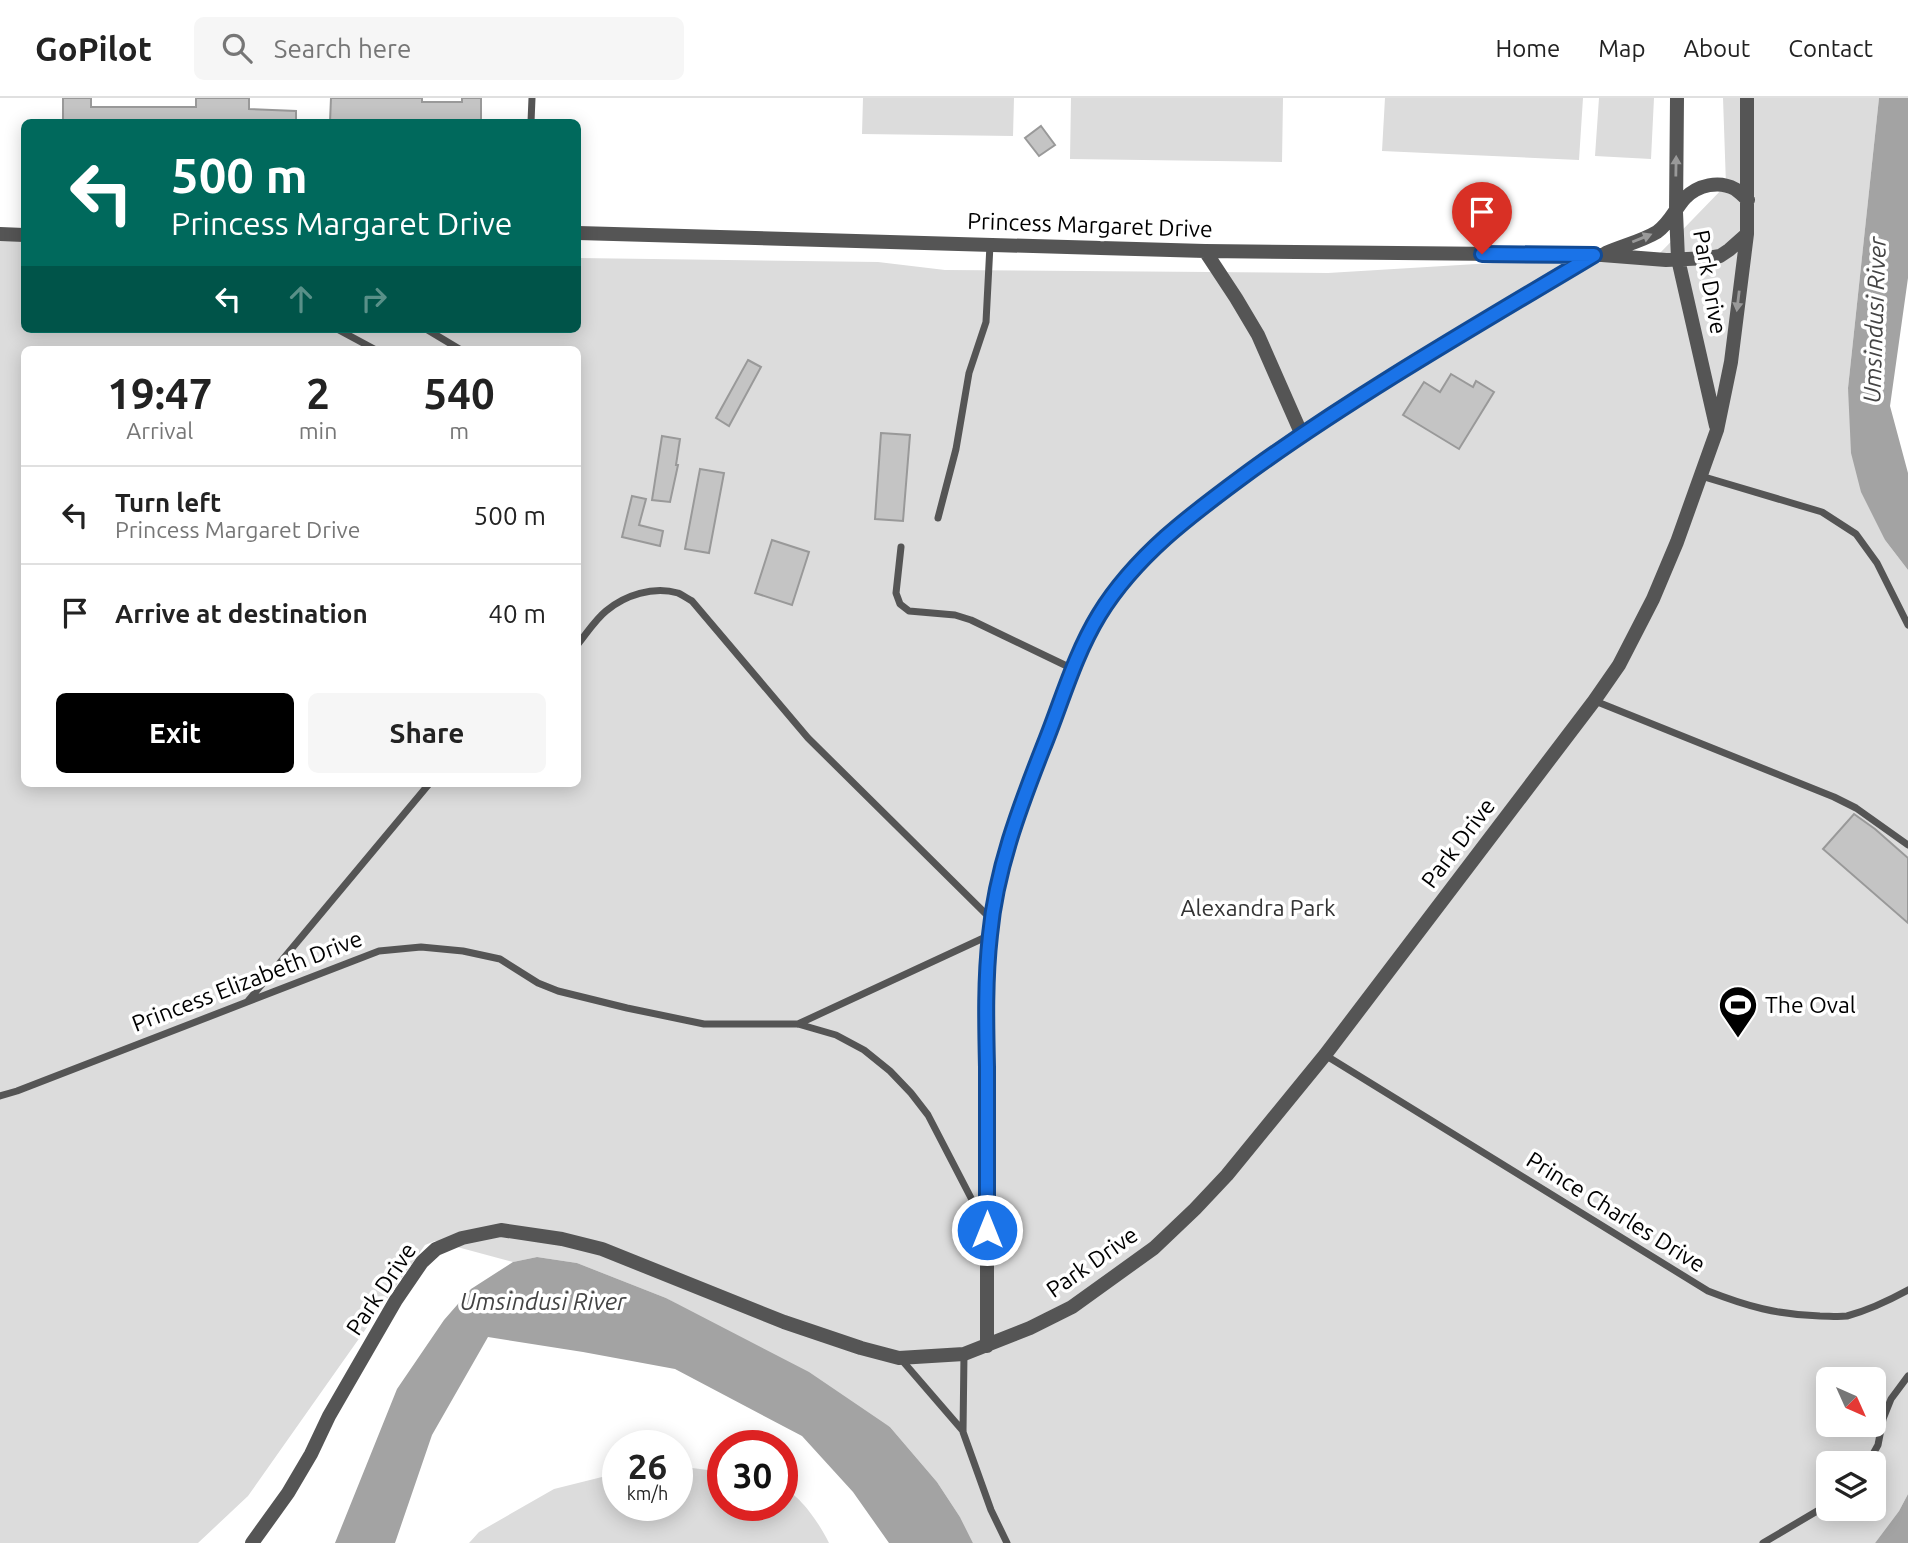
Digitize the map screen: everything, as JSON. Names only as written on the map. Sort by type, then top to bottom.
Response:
[{"type":"street","name":"Park Drive","points":[[1677,98],[1678,259],[1717,430]]},
{"type":"street","name":"Park Drive","points":[[252,1543],[288,1493],[329,1416],[402,1291],[422,1262],[436,1249],[462,1238],[501,1230],[602,1248],[784,1322],[861,1349],[899,1358],[964,1354],[1030,1328],[1072,1307],[1154,1248],[1195,1209],[1227,1175],[1325,1055],[1594,701],[1636,635],[1677,542],[1717,430],[1731,362],[1747,234],[1747,98]]},
{"type":"street","points":[[1676,212],[1686,197],[1710,184],[1728,186],[1748,200]]},
{"type":"street","name":"Princess Margaret Drive","points":[[1598,255],[1656,232],[1676,212]]},
{"type":"street","name":"Princess Margaret Drive","points":[[581,233],[1205,251],[1598,255],[1678,259]]},
{"type":"street","points":[[0,234],[21,235]]},
{"type":"street","points":[[1678,259],[1720,256],[1747,234]]},
{"type":"street","points":[[1205,251],[1258,335],[1302,435]]},
{"type":"street","points":[[987,1346],[987,974],[992,920],[1007,846],[1019,809],[1073,669],[1099,615],[1157,544],[1210,501],[1302,435],[1429,354],[1598,255]]},
{"type":"lane","points":[[531,119],[532,98]]},
{"type":"lane","points":[[938,518],[956,449],[969,373],[986,321],[990,245]]},
{"type":"lane","points":[[344,333],[369,346]]},
{"type":"lane","points":[[433,333],[454,346]]},
{"type":"lane","points":[[1701,476],[1822,512],[1856,534],[1877,563],[1908,625]]},
{"type":"lane","points":[[901,547],[896,593],[900,604],[909,611],[955,615],[971,620],[1073,669]]},
{"type":"lane","points":[[581,640],[604,612],[626,597],[662,591],[678,593],[692,601],[808,738],[992,920]]},
{"type":"lane","points":[[1594,701],[1835,797],[1856,808],[1908,845]]},
{"type":"lane","points":[[247,1002],[426,787]]},
{"type":"lane","points":[[798,1024],[990,935]]},
{"type":"lane","name":"Princess Elizabeth Drive","points":[[0,1096],[379,951],[421,947],[463,951],[500,960],[538,983],[558,991],[704,1024],[798,1024],[836,1035],[864,1050],[890,1070],[911,1093],[928,1115],[987,1230]]},
{"type":"lane","name":"Prince Charles Drive","points":[[1325,1055],[1708,1291],[1772,1312],[1799,1316],[1844,1316],[1877,1307],[1908,1290]]},
{"type":"lane","points":[[964,1354],[963,1432],[991,1510],[1007,1543]]},
{"type":"lane","points":[[899,1358],[963,1432]]},
{"type":"lane","points":[[1875,1451],[1891,1399],[1908,1376]]},
{"type":"lane","points":[[1763,1543],[1816,1512]]},
{"type":"green space","points":[[863,98],[1014,98],[1013,136],[862,134]]},
{"type":"green space","points":[[1071,98],[1283,98],[1282,162],[1070,159]]},
{"type":"green space","points":[[1385,98],[1583,98],[1579,160],[1382,151]]},
{"type":"green space","points":[[1599,98],[1654,98],[1651,159],[1595,156]]},
{"type":"green space","name":"Alexandra Park","points":[[1723,98],[1879,98],[1848,388],[1885,540],[1908,570],[1908,1494],[1875,1543],[973,1543],[937,1482],[890,1427],[666,1298],[577,1263],[537,1257],[513,1262],[435,1241],[425,1245],[248,1496],[198,1543],[0,1543],[0,238],[21,236],[21,333],[581,333],[581,258],[878,262],[945,270],[1328,273],[1660,253],[1726,185]]},
{"type":"green space","points":[[693,1468],[707,1470],[707,1521],[798,1521],[798,1499],[809,1511],[829,1543],[469,1543],[479,1532],[554,1489],[602,1477],[602,1521],[693,1521]]},
{"type":"water","name":"Umsindusi River","points":[[1879,98],[1908,98],[1908,278],[1890,406],[1908,473],[1908,570],[1885,540],[1861,492],[1851,453],[1848,388]]},
{"type":"water","name":"Umsindusi River","points":[[537,1257],[577,1263],[666,1298],[809,1372],[890,1427],[937,1482],[973,1543],[889,1543],[853,1492],[798,1434],[798,1430],[791,1430],[675,1369],[488,1337],[432,1435],[395,1543],[335,1543],[397,1389],[444,1320],[471,1289],[513,1262]]},
{"type":"water","points":[[1908,1494],[1908,1543],[1875,1543],[1899,1511]]},
{"type":"building","points":[[63,98],[91,98],[91,107],[196,107],[196,98],[249,98],[249,109],[296,111],[296,119],[63,119]]},
{"type":"building","points":[[331,98],[422,98],[422,102],[462,102],[462,98],[481,98],[481,119],[330,119]]},
{"type":"building","points":[[1041,126],[1055,145],[1039,156],[1025,138]]},
{"type":"building","points":[[748,360],[761,367],[729,426],[716,418]]},
{"type":"building","points":[[1451,374],[1473,387],[1476,381],[1494,392],[1459,449],[1403,415],[1424,382],[1440,392]]},
{"type":"building","points":[[881,433],[910,435],[903,521],[875,519]]},
{"type":"building","points":[[662,436],[680,439],[678,465],[670,502],[652,500]]},
{"type":"building","points":[[700,469],[724,473],[709,553],[685,549]]},
{"type":"building","points":[[632,496],[646,499],[639,525],[663,531],[660,546],[622,537]]},
{"type":"building","points":[[772,540],[809,552],[792,605],[755,593]]},
{"type":"building","points":[[1854,814],[1908,858],[1908,923],[1823,849]]},
{"type":"place","name":"The Oval","points":[[1738,1039]]},
{"type":"route","points":[[987,1230],[987,974],[992,920],[1007,846],[1019,809],[1076,661],[1099,615],[1157,544],[1210,501],[1323,421],[1594,255],[1482,254]]}]
